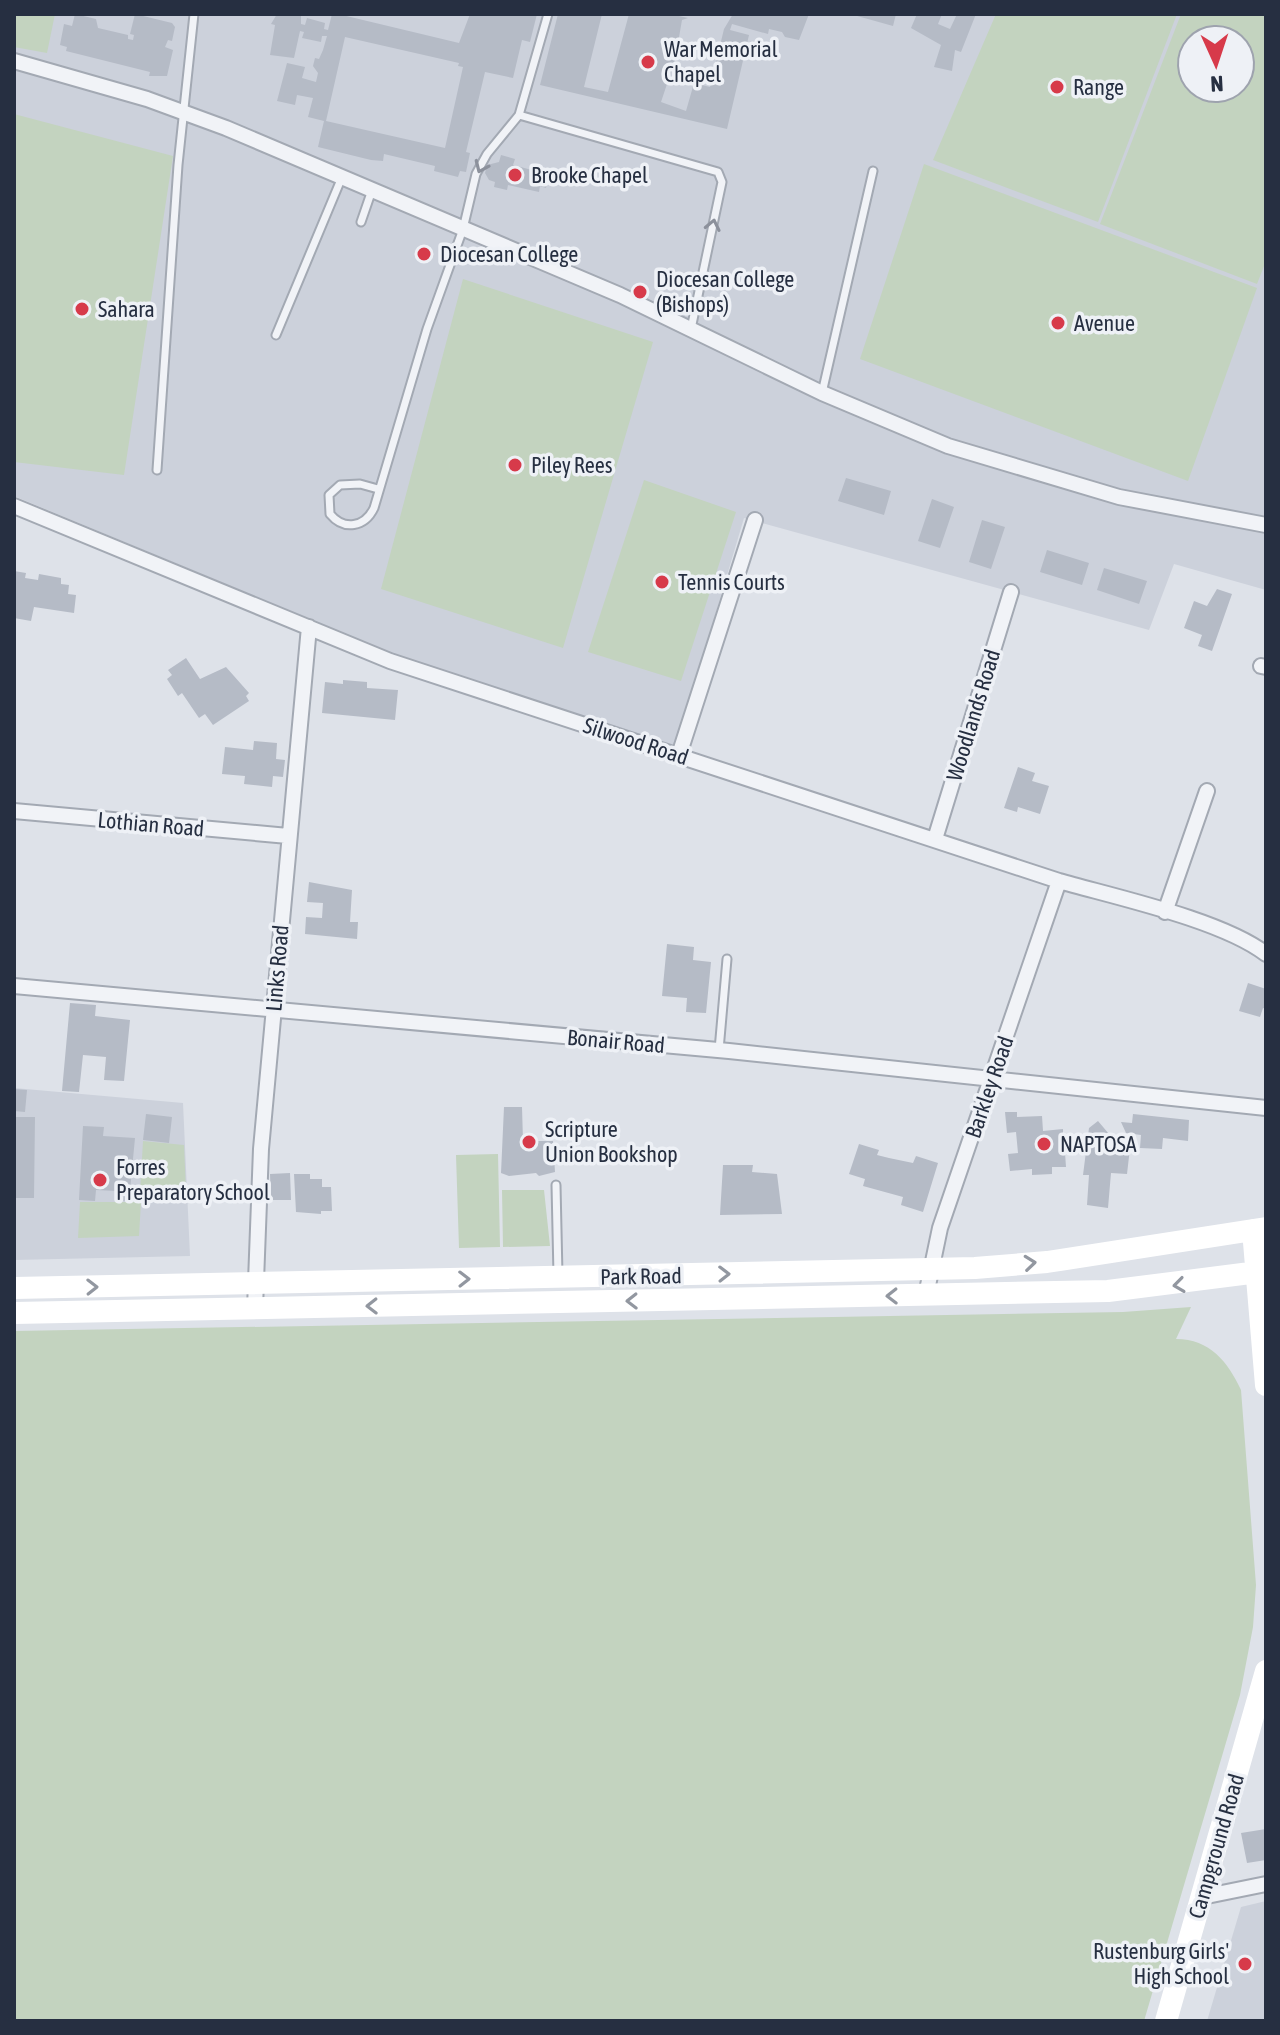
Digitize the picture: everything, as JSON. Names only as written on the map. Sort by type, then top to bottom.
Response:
[{"type":"main road","name":"Park Road","points":[[14,1288],[931,1269],[1047,1262],[1259,1229]]},
{"type":"main road","points":[[1259,1229],[1266,1385]]},
{"type":"main road","name":"Park Road","points":[[14,1313],[1108,1291],[1261,1272]]},
{"type":"main road","name":"Campground Road","points":[[1166,2021],[1266,1673]]},
{"type":"street","points":[[14,61],[186,113],[342,177],[691,329],[822,393],[948,446],[1119,497],[1266,525]]},
{"type":"street","name":"Silwood Road","points":[[14,506],[469,689],[1059,881],[1165,912],[1237,937],[1266,954]]},
{"type":"street","points":[[679,755],[755,520]]},
{"type":"street","name":"Woodlands Road","points":[[935,839],[1011,592]]},
{"type":"street","name":"Links Road","points":[[255,1308],[261,1149],[309,627]]},
{"type":"street","points":[[1165,912],[1207,791]]},
{"type":"street","name":"Lothian Road","points":[[14,811],[288,836]]},
{"type":"street","name":"Barkley Road","points":[[926,1295],[940,1228],[1059,881]]},
{"type":"street","name":"Bonair Road","points":[[14,986],[719,1050],[1266,1108]]},
{"type":"street","points":[[1202,1897],[1266,1884]]},
{"type":"lane","points":[[157,470],[178,165],[186,113],[194,14]]},
{"type":"lane","points":[[378,489],[360,484],[340,485],[329,495],[330,514],[341,525],[359,524],[370,515],[378,489],[427,329],[463,229],[476,174],[487,154],[519,115],[548,14]]},
{"type":"lane","points":[[519,115],[718,172],[722,182],[691,329]]},
{"type":"lane","points":[[822,393],[873,171]]},
{"type":"lane","points":[[276,335],[342,177]]},
{"type":"lane","points":[[361,222],[372,190]]},
{"type":"lane","points":[[719,1050],[727,959]]},
{"type":"lane","points":[[556,1185],[558,1277]]},
{"type":"shaded area","name":"Diocesan College (Bishops)","points":[[14,14],[1266,14],[1266,590],[1174,564],[1149,630],[744,518],[676,747],[401,657],[14,496]]},
{"type":"shaded area","name":"Forres Preparatory School","points":[[14,1088],[183,1103],[190,1256],[14,1260]]},
{"type":"shaded area","name":"Rustenburg Girls' High School","points":[[1266,1901],[1266,2021],[1207,2021],[1241,1907]]},
{"type":"green space","points":[[14,14],[55,14],[47,53],[14,47]]},
{"type":"green space","name":"Range","points":[[996,14],[1177,14],[1098,222],[933,160]]},
{"type":"green space","name":"Range","points":[[1181,14],[1266,14],[1266,261],[1257,284],[1100,224],[1176,27],[1176,104],[1256,104],[1256,24],[1177,24]]},
{"type":"green space","name":"Sahara","points":[[14,114],[173,156],[124,475],[14,462]]},
{"type":"green space","name":"Avenue","points":[[924,164],[1257,288],[1188,481],[860,359]]},
{"type":"green space","name":"Piley Rees","points":[[463,279],[653,342],[563,648],[381,589]]},
{"type":"green space","name":"Tennis Courts","points":[[644,480],[736,512],[681,681],[588,652]]},
{"type":"green space","points":[[143,1141],[184,1145],[186,1191],[140,1193]]},
{"type":"green space","points":[[498,1154],[500,1247],[459,1248],[456,1155]]},
{"type":"green space","points":[[502,1190],[544,1190],[550,1246],[503,1247]]},
{"type":"green space","points":[[80,1202],[141,1202],[139,1236],[78,1238]]},
{"type":"green space","points":[[1191,1307],[1176,1339],[1199,1343],[1216,1354],[1241,1390],[1256,1585],[1253,1627],[1240,1695],[1144,2021],[14,2021],[14,1331],[1123,1312]]},
{"type":"building","points":[[75,14],[96,19],[98,28],[128,35],[128,39],[133,40],[134,35],[130,34],[135,14],[172,23],[175,27],[172,41],[168,40],[165,47],[173,50],[167,76],[149,76],[150,72],[66,51],[67,47],[60,45],[64,24],[72,26]]},
{"type":"building","points":[[277,14],[301,14],[301,24],[305,25],[307,18],[325,23],[324,29],[328,30],[332,14],[338,14],[459,43],[470,14],[537,14],[530,42],[522,40],[513,78],[485,72],[466,152],[470,153],[466,172],[460,171],[458,177],[434,171],[435,166],[384,154],[383,161],[371,160],[318,147],[324,121],[308,117],[313,98],[297,95],[295,105],[277,101],[287,63],[305,67],[302,78],[316,82],[318,73],[313,66],[315,58],[319,59],[327,36],[322,36],[321,42],[302,38],[304,32],[300,31],[294,58],[270,55],[275,25],[271,24]],"holes":[[[345,37],[459,63],[458,66],[463,67],[445,148],[326,121]]]},
{"type":"building","points":[[558,14],[602,14],[584,87],[608,92],[629,14],[670,14],[688,18],[682,20],[675,60],[661,102],[686,111],[694,83],[710,87],[724,29],[733,14],[809,14],[799,40],[785,37],[782,32],[769,29],[768,34],[732,24],[730,30],[749,35],[727,129],[540,85]]},
{"type":"building","points":[[850,14],[896,14],[893,26]]},
{"type":"building","points":[[917,14],[942,14],[938,24],[950,29],[957,14],[976,14],[961,52],[955,50],[952,71],[934,67],[941,45],[911,28]]},
{"type":"building","name":"Brooke Chapel","points":[[501,155],[515,159],[513,165],[543,173],[542,177],[548,178],[546,188],[540,186],[539,192],[508,185],[507,190],[494,187],[495,182],[489,180],[485,173],[487,165],[499,162]]},
{"type":"building","points":[[846,478],[891,491],[884,515],[838,501]]},
{"type":"building","points":[[932,499],[954,507],[940,548],[918,541]]},
{"type":"building","points":[[982,520],[1005,527],[991,569],[969,562]]},
{"type":"building","points":[[1047,550],[1089,563],[1082,585],[1040,572]]},
{"type":"building","points":[[1104,568],[1147,581],[1139,604],[1097,590]]},
{"type":"building","points":[[14,571],[26,573],[25,578],[38,580],[39,574],[61,578],[61,584],[69,585],[68,594],[76,595],[74,613],[34,607],[31,621],[14,618]]},
{"type":"building","points":[[1217,589],[1232,594],[1212,651],[1198,646],[1202,635],[1184,628],[1194,601],[1207,606]]},
{"type":"building","points":[[186,658],[200,679],[226,667],[249,693],[246,696],[249,701],[213,725],[205,714],[199,718],[182,693],[178,696],[167,679],[172,675],[168,670]]},
{"type":"building","points":[[343,680],[367,682],[367,688],[398,690],[395,720],[322,713],[325,682],[343,684]]},
{"type":"building","points":[[254,741],[277,743],[276,759],[285,760],[283,777],[273,776],[272,787],[244,784],[245,776],[222,774],[225,747],[253,750]]},
{"type":"building","points":[[1018,767],[1035,773],[1032,781],[1049,786],[1040,814],[1018,807],[1017,812],[1004,808]]},
{"type":"building","points":[[309,882],[352,890],[350,922],[358,922],[357,939],[305,934],[306,917],[322,918],[323,903],[307,902]]},
{"type":"building","points":[[667,944],[694,947],[693,960],[711,962],[706,1013],[686,1012],[687,998],[662,996]]},
{"type":"building","points":[[1248,983],[1266,989],[1266,1009],[1263,1008],[1260,1017],[1239,1011]]},
{"type":"building","points":[[70,1003],[96,1005],[95,1016],[130,1020],[124,1081],[104,1080],[106,1057],[83,1055],[79,1092],[62,1091]]},
{"type":"building","points":[[14,1089],[27,1090],[25,1112],[14,1111]]},
{"type":"building","name":"Scripture Union Bookshop","points":[[504,1107],[522,1107],[523,1141],[553,1141],[555,1172],[539,1176],[536,1173],[509,1176],[501,1173]]},
{"type":"building","name":"NAPTOSA","points":[[1005,1112],[1017,1112],[1017,1117],[1042,1116],[1043,1131],[1063,1129],[1063,1136],[1070,1135],[1071,1153],[1065,1153],[1066,1167],[1052,1167],[1052,1174],[1032,1175],[1032,1169],[1010,1171],[1008,1154],[1018,1153],[1016,1132],[1007,1133]]},
{"type":"building","points":[[146,1114],[172,1117],[169,1143],[143,1140]]},
{"type":"building","points":[[1133,1114],[1189,1120],[1188,1141],[1163,1138],[1162,1149],[1140,1148],[1141,1135],[1126,1133],[1121,1122],[1132,1123]]},
{"type":"building","points":[[14,1117],[35,1117],[34,1198],[14,1198]]},
{"type":"building","points":[[1098,1121],[1109,1134],[1116,1135],[1125,1142],[1126,1148],[1130,1148],[1127,1174],[1111,1173],[1108,1208],[1087,1205],[1089,1175],[1083,1175],[1089,1128]]},
{"type":"building","points":[[83,1126],[104,1127],[103,1136],[135,1138],[129,1201],[117,1200],[117,1191],[96,1190],[95,1201],[79,1200]]},
{"type":"building","points":[[859,1144],[879,1150],[877,1155],[889,1158],[913,1163],[916,1156],[938,1163],[923,1212],[901,1205],[903,1197],[863,1186],[865,1179],[849,1174]]},
{"type":"building","points":[[723,1165],[753,1165],[752,1172],[777,1174],[782,1214],[720,1215]]},
{"type":"building","points":[[290,1173],[291,1200],[271,1200],[270,1174]]},
{"type":"building","points":[[294,1174],[310,1174],[310,1179],[322,1179],[322,1187],[331,1187],[332,1211],[321,1211],[321,1214],[296,1212]]},
{"type":"building","points":[[1266,1829],[1266,1860],[1247,1863],[1241,1833]]},
{"type":"place","name":"War Memorial Chapel","points":[[648,62]]},
{"type":"place","name":"Range","points":[[1057,87]]},
{"type":"place","name":"Brooke Chapel","points":[[515,175]]},
{"type":"place","name":"Diocesan College","points":[[424,254]]},
{"type":"place","name":"Diocesan College (Bishops)","points":[[640,292]]},
{"type":"place","name":"Sahara","points":[[82,309]]},
{"type":"place","name":"Avenue","points":[[1058,323]]},
{"type":"place","name":"Piley Rees","points":[[515,465]]},
{"type":"place","name":"Tennis Courts","points":[[662,582]]},
{"type":"place","name":"Scripture Union Bookshop","points":[[529,1142]]},
{"type":"place","name":"NAPTOSA","points":[[1044,1144]]},
{"type":"place","name":"Forres Preparatory School","points":[[100,1180]]},
{"type":"place","name":"Rustenburg Girls' High School","points":[[1245,1964]]}]
